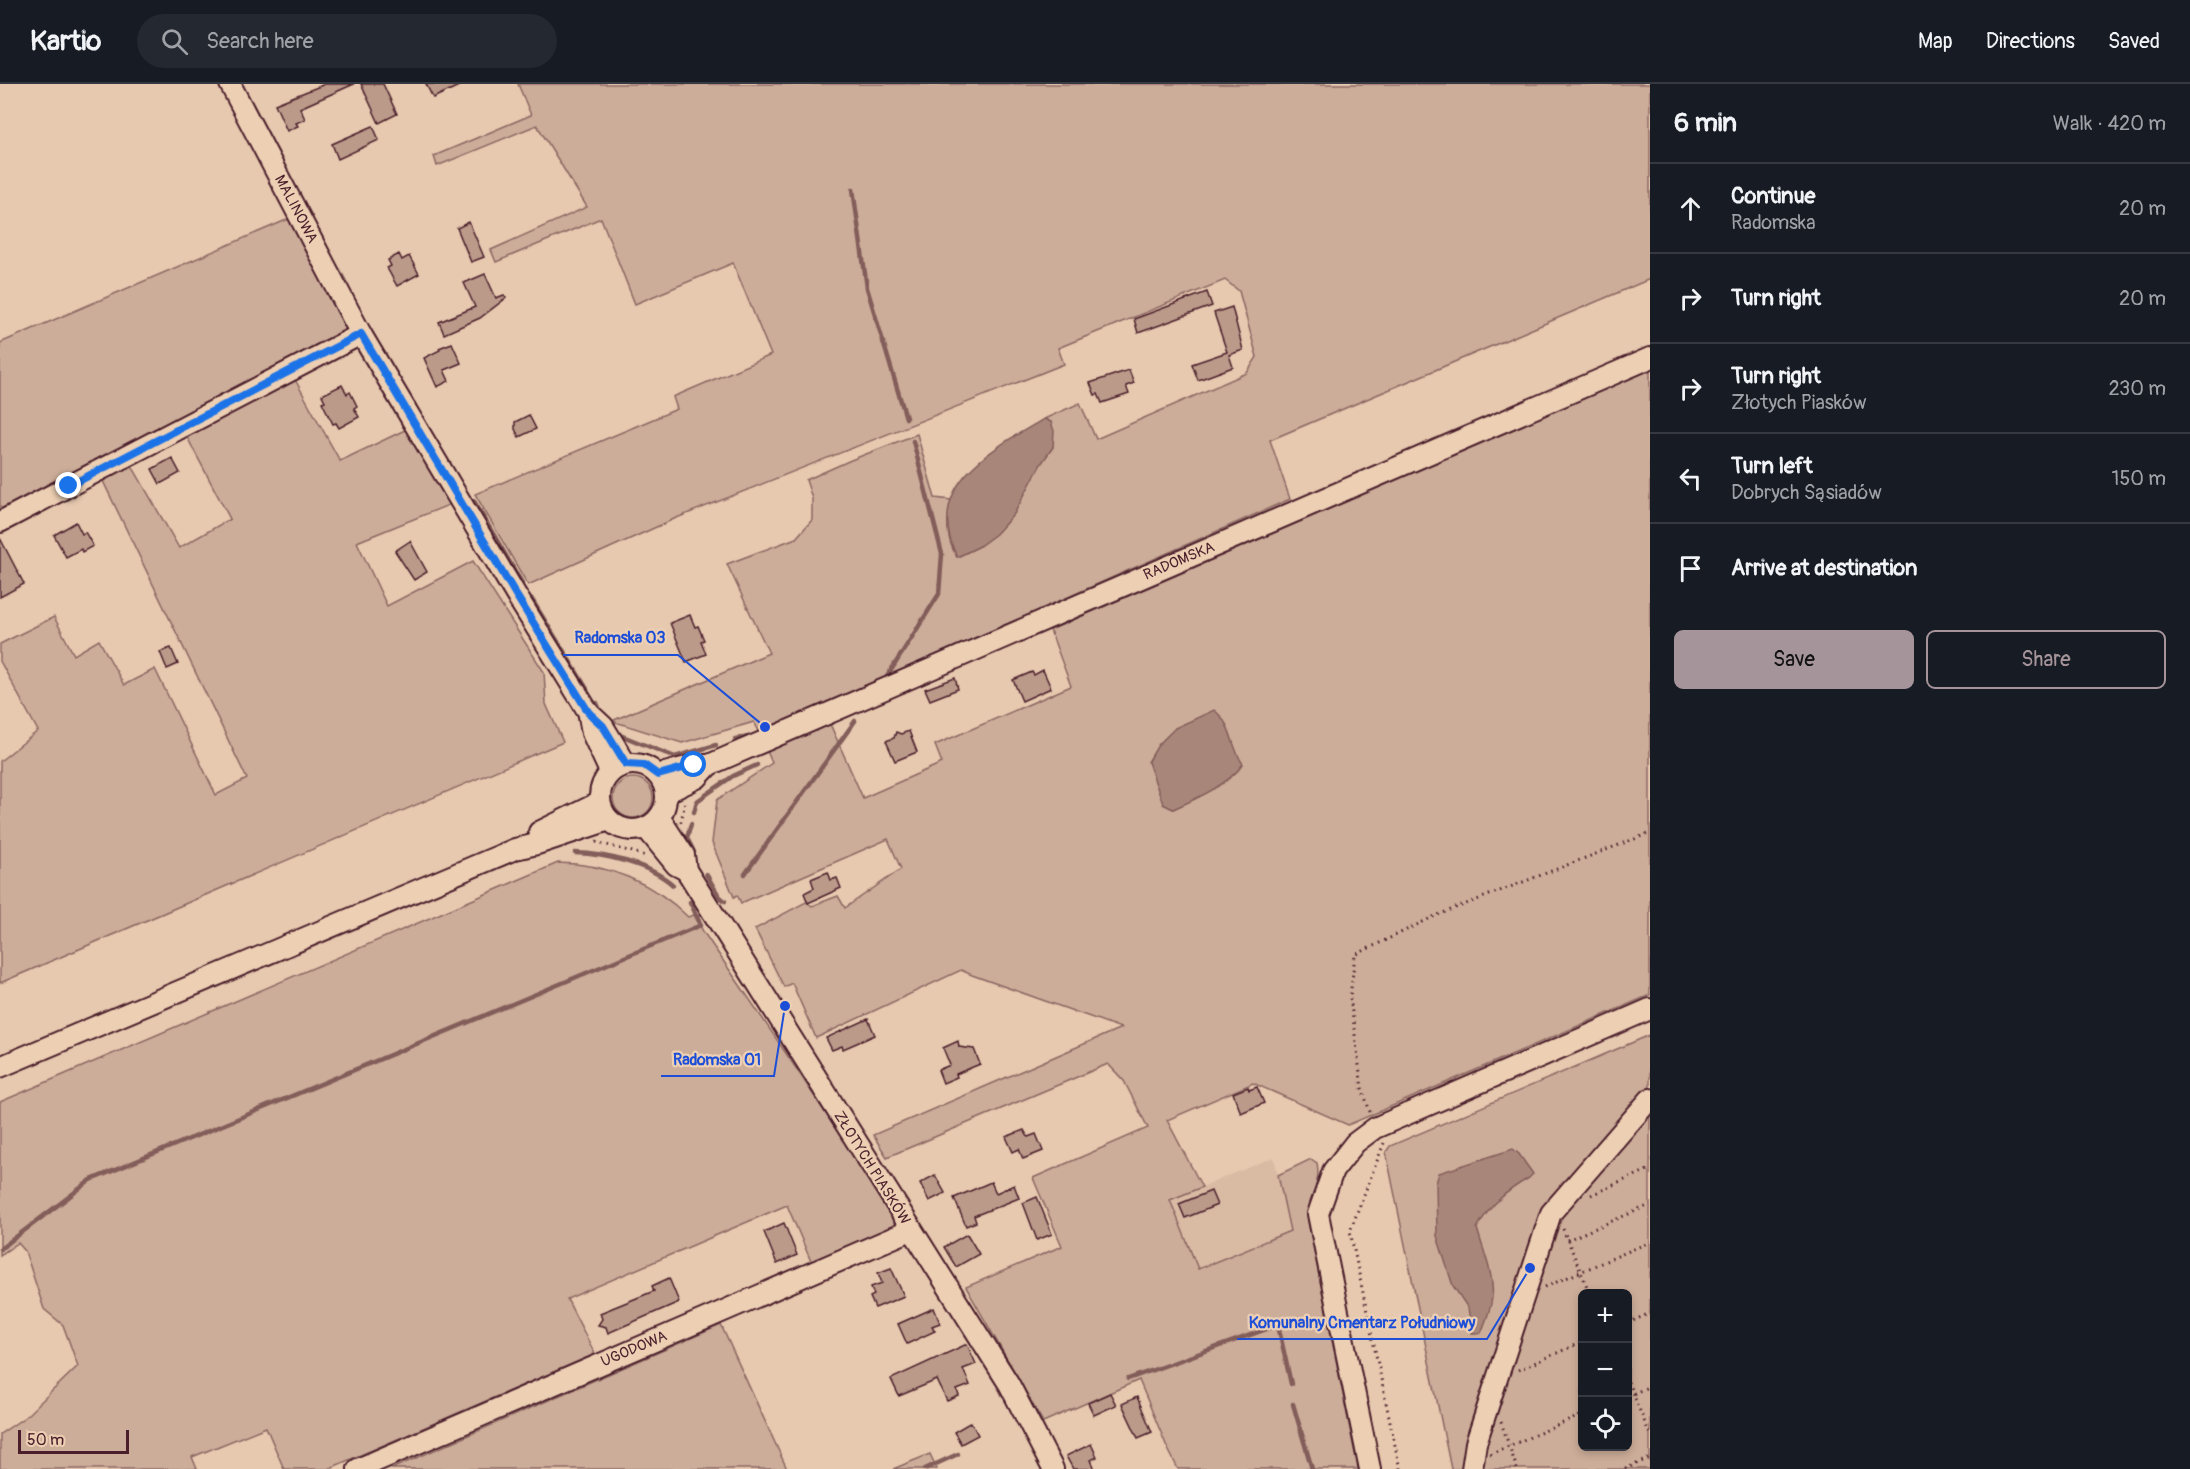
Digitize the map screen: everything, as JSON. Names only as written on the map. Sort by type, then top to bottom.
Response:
[{"type":"street","name":"MALINOWA","points":[[230,84],[361,334]]},
{"type":"street","points":[[0,522],[361,334],[516,595],[589,713],[603,726],[618,768]]},
{"type":"street","name":"RADOMSKA","points":[[662,784],[694,765],[709,765],[1650,358]]},
{"type":"street","points":[[644,765],[662,784],[664,809],[653,822],[629,830],[620,828],[602,811],[601,786],[618,768],[644,765]]},
{"type":"street","points":[[514,849],[532,835],[600,802]]},
{"type":"street","points":[[0,1067],[514,849],[537,844],[609,820]]},
{"type":"street","name":"ZŁOTYCH PIASKÓW","points":[[653,822],[684,855],[686,870],[1009,1384],[1053,1469]]},
{"type":"street","points":[[1370,1469],[1318,1214],[1333,1170],[1355,1143],[1375,1128],[1650,1010]]},
{"type":"street","points":[[1473,1465],[1476,1443],[1551,1213],[1650,1099]]},
{"type":"street","name":"UGODOWA","points":[[358,1469],[911,1230]]},
{"type":"path","points":[[681,824],[685,801],[692,795]]},
{"type":"path","points":[[1375,1128],[1362,1088],[1350,997],[1355,955],[1435,916],[1650,833]]},
{"type":"path","points":[[1394,1139],[1383,1143],[1350,1231],[1400,1469]]},
{"type":"path","points":[[1583,1198],[1650,1169]]},
{"type":"path","points":[[1567,1240],[1650,1205]]},
{"type":"path","points":[[1554,1209],[1588,1289]]},
{"type":"path","points":[[1524,1296],[1650,1242]]},
{"type":"path","points":[[1632,1321],[1650,1313]]},
{"type":"path","points":[[1517,1469],[1494,1387],[1580,1343]]},
{"type":"path","points":[[1650,1386],[1633,1394],[1650,1435]]},
{"type":"path","points":[[1473,1465],[1578,1417]]},
{"type":"path","points":[[1625,1469],[1650,1458]]},
{"type":"shaded area","points":[[518,84],[1650,84],[1650,279],[1270,440],[1290,499],[760,733],[754,722],[682,743],[612,721],[769,653],[727,564],[796,538],[812,520],[812,498],[806,480],[917,434],[935,498],[951,500],[948,530],[950,543],[957,557],[978,547],[1053,447],[1051,422],[1044,419],[1080,403],[1096,439],[1247,373],[1257,357],[1239,291],[1225,280],[1058,348],[1064,364],[674,519],[528,585],[475,494],[677,409],[673,397],[771,355],[733,263],[635,304],[601,218],[496,262],[491,250],[587,207],[537,125],[437,166],[434,156],[531,115]]},
{"type":"shaded area","points":[[291,218],[341,315],[347,333],[0,514],[0,343]]},
{"type":"shaded area","points":[[1650,370],[1650,995],[1348,1125],[1253,1083],[1167,1120],[1202,1187],[1170,1200],[1198,1269],[1290,1231],[1278,1175],[1311,1159],[1317,1163],[1318,1177],[1308,1221],[1358,1469],[1178,1469],[1139,1380],[1043,1422],[966,1287],[1062,1246],[1033,1178],[1148,1128],[1124,1081],[1108,1064],[887,1157],[873,1135],[1121,1028],[961,970],[816,1038],[792,983],[784,987],[755,929],[806,902],[812,906],[838,896],[845,908],[901,869],[888,839],[741,903],[737,895],[734,897],[712,843],[717,800],[772,763],[767,751],[830,724],[863,798],[942,763],[935,745],[1071,686],[1050,630]],"holes":[[[1214,711],[1228,729],[1242,764],[1229,778],[1201,796],[1173,809],[1163,804],[1175,728]]]},
{"type":"shaded area","points":[[293,376],[340,461],[407,429],[451,504],[357,542],[387,606],[473,561],[544,672],[546,704],[563,742],[0,983],[0,761],[38,731],[0,661],[0,644],[54,617],[74,655],[99,640],[124,685],[155,669],[216,795],[247,779],[102,479],[131,464],[179,548],[230,519],[186,435]]},
{"type":"shaded area","points":[[1044,419],[1051,422],[1054,431],[1053,447],[1041,464],[1014,514],[996,534],[978,547],[957,557],[949,532],[949,509],[955,490],[968,472],[984,457]]},
{"type":"shaded area","points":[[1214,710],[1225,722],[1243,764],[1221,785],[1173,809],[1163,804],[1148,762],[1158,745],[1175,728]]},
{"type":"shaded area","points":[[633,778],[641,779],[647,784],[652,790],[652,806],[647,812],[641,817],[633,818],[625,817],[619,812],[614,806],[613,798],[614,790],[619,784],[625,779]]},
{"type":"shaded area","points":[[558,863],[594,867],[628,877],[660,894],[688,917],[694,915],[872,1180],[895,1219],[893,1230],[813,1266],[787,1205],[567,1299],[595,1354],[328,1469],[284,1469],[266,1427],[192,1457],[197,1469],[0,1469],[0,1434],[25,1417],[78,1366],[63,1325],[44,1309],[25,1251],[18,1243],[0,1255],[0,1102]]},
{"type":"shaded area","points":[[1650,1035],[1650,1469],[1451,1469],[1386,1152],[1390,1146]]},
{"type":"shaded area","points":[[1513,1149],[1533,1174],[1499,1199],[1477,1228],[1490,1271],[1492,1297],[1481,1333],[1472,1333],[1468,1308],[1453,1286],[1437,1236],[1436,1183],[1439,1173]]},
{"type":"shaded area","points":[[1274,1157],[1290,1231],[1198,1269],[1170,1200]]},
{"type":"shaded area","points":[[721,1325],[787,1469],[391,1469]]},
{"type":"shaded area","points":[[930,1454],[937,1469],[893,1469]]},
{"type":"building","points":[[325,84],[354,84],[300,108],[305,119],[296,123],[298,126],[287,131],[275,104]]},
{"type":"building","points":[[361,84],[383,84],[397,114],[379,123]]},
{"type":"building","points":[[426,84],[463,84],[433,98]]},
{"type":"building","points":[[373,126],[379,140],[338,159],[332,144]]},
{"type":"building","points":[[469,222],[484,257],[471,262],[457,228]]},
{"type":"building","points":[[399,254],[402,260],[409,256],[419,274],[397,286],[387,268],[391,266],[388,260]]},
{"type":"building","points":[[485,274],[496,298],[504,295],[506,298],[480,318],[444,334],[439,322],[475,307],[464,283]]},
{"type":"building","points":[[1207,292],[1212,306],[1138,333],[1134,319]]},
{"type":"building","points":[[1232,307],[1243,350],[1229,355],[1233,367],[1198,380],[1192,364],[1227,352],[1214,313]]},
{"type":"building","points":[[452,343],[461,363],[444,370],[449,381],[437,387],[424,358]]},
{"type":"building","points":[[1129,370],[1134,383],[1126,386],[1129,394],[1102,403],[1098,394],[1095,395],[1090,383]]},
{"type":"building","points":[[342,385],[347,394],[350,392],[357,406],[354,408],[359,417],[339,428],[336,423],[333,424],[322,402],[325,401],[322,395]]},
{"type":"building","points":[[529,415],[536,429],[519,437],[515,429],[515,422]]},
{"type":"building","points":[[172,458],[180,473],[160,484],[152,469]]},
{"type":"building","points":[[76,522],[82,534],[85,532],[93,546],[66,557],[54,535]]},
{"type":"building","points":[[0,538],[24,584],[0,597]]},
{"type":"building","points":[[410,541],[427,572],[414,580],[395,551]]},
{"type":"building","points":[[690,615],[704,640],[701,641],[706,654],[686,662],[670,623]]},
{"type":"building","points":[[171,648],[178,664],[167,669],[160,652]]},
{"type":"building","points":[[1043,670],[1051,688],[1022,701],[1013,680],[1032,672],[1034,675]]},
{"type":"building","points":[[955,678],[958,689],[930,700],[925,689]]},
{"type":"building","points":[[909,731],[917,752],[895,761],[886,741],[894,738],[896,732],[901,734]]},
{"type":"building","points":[[828,872],[831,880],[837,878],[841,888],[808,903],[804,893],[814,888],[811,879]]},
{"type":"building","points":[[868,1019],[875,1035],[843,1049],[842,1046],[832,1050],[826,1038]]},
{"type":"building","points":[[958,1041],[959,1047],[974,1049],[980,1064],[956,1074],[957,1077],[943,1083],[938,1070],[950,1065],[943,1048]]},
{"type":"building","points":[[1248,1087],[1249,1090],[1257,1087],[1264,1103],[1241,1113],[1233,1093]]},
{"type":"building","points":[[1024,1130],[1028,1137],[1036,1134],[1043,1151],[1023,1159],[1019,1149],[1013,1152],[1006,1137]]},
{"type":"building","points":[[935,1175],[945,1193],[929,1201],[920,1183]]},
{"type":"building","points":[[991,1182],[996,1193],[1014,1185],[1019,1198],[974,1216],[976,1222],[966,1226],[954,1198]]},
{"type":"building","points":[[1211,1191],[1217,1205],[1185,1218],[1179,1204]]},
{"type":"building","points":[[1037,1197],[1052,1234],[1037,1240],[1023,1203]]},
{"type":"building","points":[[784,1223],[797,1255],[777,1264],[764,1232]]},
{"type":"building","points":[[967,1234],[979,1254],[956,1267],[944,1247]]},
{"type":"building","points":[[891,1268],[904,1296],[875,1308],[870,1297],[874,1295],[871,1287],[882,1283],[878,1273]]},
{"type":"building","points":[[669,1278],[679,1302],[608,1333],[606,1327],[598,1325],[602,1319],[600,1313],[654,1291],[652,1286]]},
{"type":"building","points":[[934,1308],[940,1323],[932,1326],[935,1331],[907,1344],[898,1324]]},
{"type":"building","points":[[967,1344],[976,1364],[963,1369],[970,1385],[957,1390],[959,1396],[947,1401],[937,1380],[899,1396],[891,1379]]},
{"type":"building","points":[[1110,1393],[1116,1405],[1094,1415],[1088,1403]]},
{"type":"building","points":[[1137,1397],[1152,1432],[1138,1438],[1122,1404]]},
{"type":"building","points":[[971,1422],[978,1435],[961,1444],[954,1432]]},
{"type":"building","points":[[1091,1444],[1097,1457],[1091,1460],[1095,1469],[1073,1469],[1066,1456]]},
{"type":"waterway","points":[[853,189],[867,288],[906,418]]},
{"type":"waterway","points":[[883,683],[939,594],[942,554],[913,441]]},
{"type":"waterway","points":[[474,501],[522,583]]},
{"type":"waterway","points":[[531,598],[587,689]]},
{"type":"waterway","points":[[597,703],[599,708]]},
{"type":"waterway","points":[[745,874],[855,721]]},
{"type":"waterway","points":[[615,730],[620,735],[675,757],[716,745]]},
{"type":"waterway","points":[[735,739],[748,737]]},
{"type":"waterway","points":[[694,812],[697,801],[733,776],[757,765]]},
{"type":"waterway","points":[[691,824],[687,838],[694,852]]},
{"type":"waterway","points":[[575,853],[600,855],[627,861],[652,871],[673,885]]},
{"type":"waterway","points":[[706,874],[719,896],[725,901]]},
{"type":"waterway","points":[[0,1249],[91,1180],[701,925],[690,902]]},
{"type":"waterway","points":[[1128,1379],[1278,1325],[1291,1384]]},
{"type":"waterway","points":[[1293,1404],[1312,1469]]},
{"type":"waterway","points":[[925,1469],[958,1454]]},
{"type":"place","name":"Radomska 03","points":[[765,727]]},
{"type":"place","name":"Radomska 01","points":[[785,1006]]},
{"type":"place","name":"Komunalny Cmentarz Południowy","points":[[1530,1268]]},
{"type":"route","points":[[69,486],[361,334],[516,595],[589,713],[603,726],[626,764],[644,765],[658,775],[694,765]]}]
